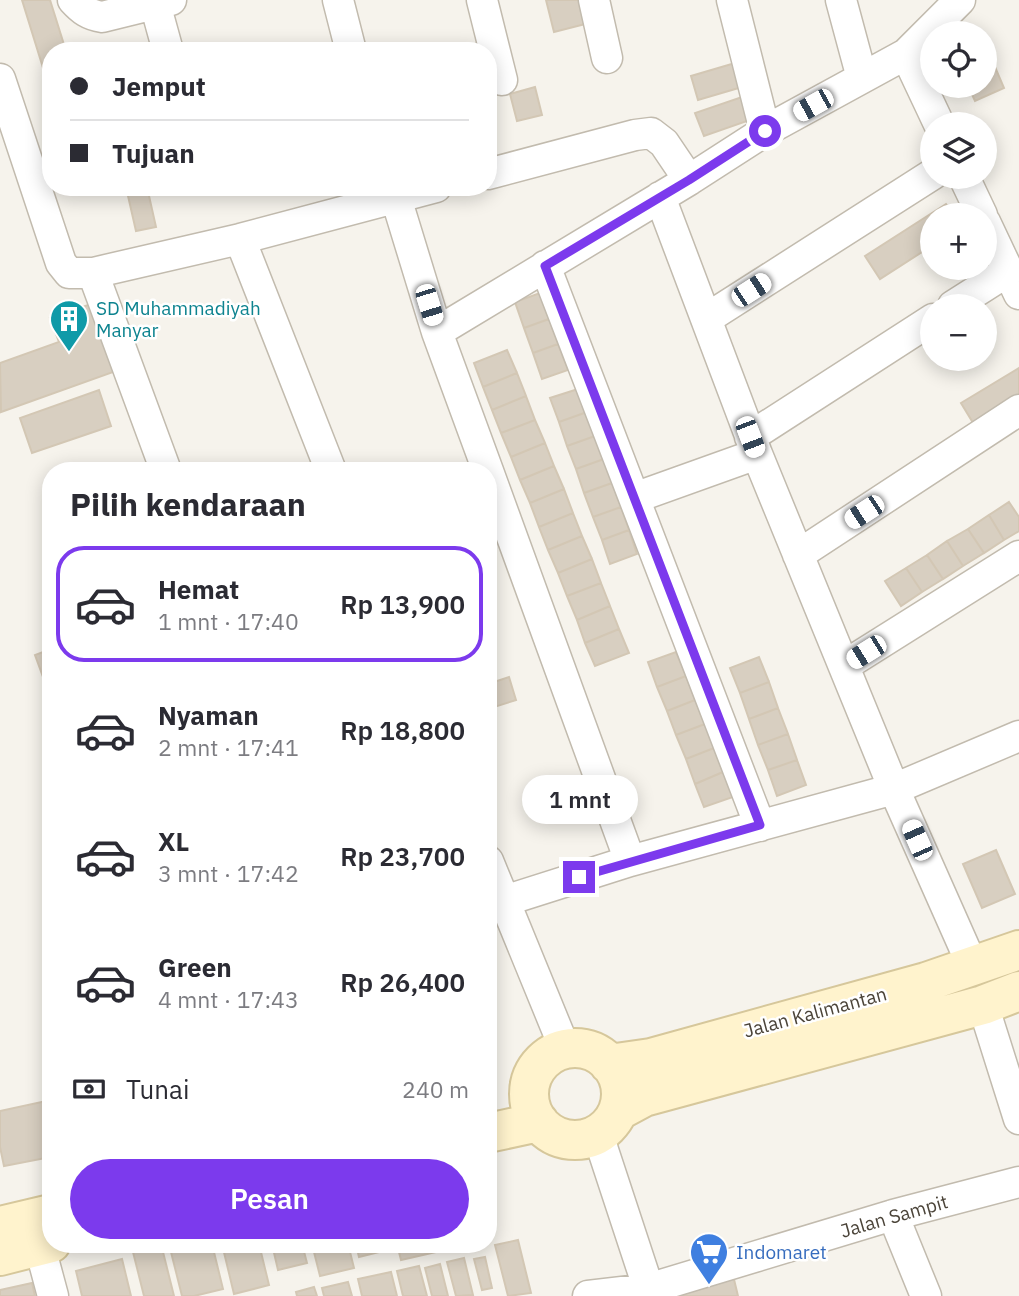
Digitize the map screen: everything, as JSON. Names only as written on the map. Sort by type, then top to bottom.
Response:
[{"type":"main road","name":"Jalan Kalimantan","points":[[609,1064],[652,1058],[973,967],[1019,950]]},
{"type":"main road","name":"Jalan Kalimantan","points":[[608,1123],[644,1097],[984,1005],[1019,992]]},
{"type":"main road","points":[[580,1048],[596,1054],[609,1064],[618,1078],[621,1095],[608,1123],[581,1140],[564,1139],[550,1133],[534,1108],[531,1079],[538,1066],[565,1049],[580,1048]]},
{"type":"main road","points":[[497,1107],[534,1108]]},
{"type":"main road","points":[[497,1128],[534,1108]]},
{"type":"main road","points":[[0,1256],[35,1229]]},
{"type":"street","points":[[73,0],[82,10],[102,17],[160,1],[167,42]]},
{"type":"street","points":[[338,0],[349,42]]},
{"type":"street","points":[[482,0],[492,42]]},
{"type":"street","points":[[594,0],[607,58]]},
{"type":"street","points":[[733,0],[765,131]]},
{"type":"street","points":[[841,0],[862,78]]},
{"type":"street","points":[[437,331],[689,180],[765,131],[906,54],[960,0]]},
{"type":"street","points":[[906,54],[933,112]]},
{"type":"street","points":[[497,60],[502,80]]},
{"type":"street","points":[[0,79],[6,115],[61,263],[69,273],[93,273],[240,239],[403,196]]},
{"type":"street","points":[[497,172],[651,133],[664,144],[689,180]]},
{"type":"street","points":[[706,319],[920,182]]},
{"type":"street","points":[[660,197],[798,555],[894,789],[973,967]]},
{"type":"street","points":[[396,198],[437,331],[485,462]]},
{"type":"street","points":[[240,239],[327,462]]},
{"type":"street","points":[[983,294],[1013,282],[997,248]]},
{"type":"street","points":[[545,266],[760,825]]},
{"type":"street","points":[[93,273],[163,462]]},
{"type":"street","points":[[634,498],[754,446],[920,328]]},
{"type":"street","points":[[798,555],[1019,410]]},
{"type":"street","points":[[497,496],[629,861]]},
{"type":"street","points":[[844,666],[1019,556]]},
{"type":"street","points":[[497,902],[629,861],[894,789],[1019,736]]},
{"type":"street","points":[[497,904],[565,1049]]},
{"type":"street","points":[[984,1005],[1019,1119]]},
{"type":"street","points":[[608,1123],[649,1292]]},
{"type":"street","name":"Jalan Sampit","points":[[587,1296],[649,1292],[893,1215],[1019,1182]]},
{"type":"street","points":[[893,1215],[926,1296]]},
{"type":"street","points":[[35,1229],[52,1296]]},
{"type":"building","points":[[22,0],[50,0],[63,42],[42,42],[42,65]]},
{"type":"building","points":[[546,0],[592,0],[597,21],[554,32]]},
{"type":"building","points":[[735,63],[742,87],[698,100],[691,76]]},
{"type":"building","points":[[997,72],[1004,88],[997,91]]},
{"type":"building","points":[[535,87],[542,115],[517,121],[510,94]]},
{"type":"building","points":[[742,97],[750,120],[704,136],[695,113]]},
{"type":"building","points":[[128,196],[149,196],[156,227],[136,231]]},
{"type":"building","points":[[920,221],[920,253],[880,279],[865,256]]},
{"type":"building","points":[[540,293],[549,319],[524,328],[515,302]]},
{"type":"building","name":"SD Muhammadiyah Manyar","points":[[91,304],[116,371],[1,412],[0,363],[59,342],[50,318]]},
{"type":"building","points":[[549,319],[558,344],[533,353],[524,328]]},
{"type":"building","points":[[558,344],[568,370],[542,379],[533,353]]},
{"type":"building","points":[[507,350],[517,373],[483,387],[474,363]]},
{"type":"building","points":[[1019,368],[1019,399],[975,426],[961,403]]},
{"type":"building","points":[[517,373],[526,396],[492,410],[483,387]]},
{"type":"building","points":[[578,389],[587,412],[559,422],[550,398]]},
{"type":"building","points":[[99,390],[111,426],[32,453],[20,418]]},
{"type":"building","points":[[526,396],[535,420],[501,433],[492,410]]},
{"type":"building","points":[[587,412],[595,436],[567,446],[559,422]]},
{"type":"building","points":[[535,420],[545,443],[511,457],[501,433]]},
{"type":"building","points":[[595,436],[604,459],[576,469],[567,446]]},
{"type":"building","points":[[545,443],[554,466],[520,480],[511,457]]},
{"type":"building","points":[[604,459],[612,483],[584,493],[576,469]]},
{"type":"building","points":[[554,466],[564,489],[530,503],[520,480]]},
{"type":"building","points":[[612,483],[621,507],[593,517],[584,493]]},
{"type":"building","points":[[564,489],[573,513],[539,527],[530,503]]},
{"type":"building","points":[[1009,502],[1019,517],[1019,531],[1004,540],[989,515]]},
{"type":"building","points":[[621,507],[629,530],[602,540],[593,517]]},
{"type":"building","points":[[573,513],[582,536],[548,550],[539,527]]},
{"type":"building","points":[[989,515],[1004,540],[984,553],[968,529]]},
{"type":"building","points":[[968,529],[984,553],[963,566],[947,541]]},
{"type":"building","points":[[629,530],[637,554],[610,564],[602,540]]},
{"type":"building","points":[[582,536],[592,559],[558,573],[548,550]]},
{"type":"building","points":[[947,541],[963,566],[943,579],[927,555]]},
{"type":"building","points":[[927,555],[943,579],[922,592],[906,568]]},
{"type":"building","points":[[592,559],[601,583],[567,596],[558,573]]},
{"type":"building","points":[[906,568],[922,592],[901,606],[885,581]]},
{"type":"building","points":[[601,583],[610,606],[577,620],[567,596]]},
{"type":"building","points":[[610,606],[619,629],[585,643],[577,620]]},
{"type":"building","points":[[619,629],[629,653],[595,666],[585,643]]},
{"type":"building","points":[[42,652],[42,674],[35,655]]},
{"type":"building","points":[[676,652],[686,676],[657,687],[648,662]]},
{"type":"building","points":[[759,657],[769,682],[740,693],[730,668]]},
{"type":"building","points":[[686,676],[695,700],[667,711],[657,687]]},
{"type":"building","points":[[509,677],[516,700],[497,706],[497,681]]},
{"type":"building","points":[[769,682],[778,708],[749,719],[740,693]]},
{"type":"building","points":[[695,700],[705,724],[676,735],[667,711]]},
{"type":"building","points":[[778,708],[788,734],[758,745],[749,719]]},
{"type":"building","points":[[705,724],[714,748],[686,759],[676,735]]},
{"type":"building","points":[[788,734],[797,760],[768,770],[758,745]]},
{"type":"building","points":[[714,748],[723,772],[695,784],[686,759]]},
{"type":"building","points":[[797,760],[806,785],[777,796],[768,770]]},
{"type":"building","points":[[723,772],[733,797],[704,807],[695,784]]},
{"type":"building","points":[[996,850],[1015,894],[982,908],[963,864]]},
{"type":"building","points":[[42,1102],[42,1159],[4,1166],[0,1147],[0,1111]]},
{"type":"building","points":[[518,1240],[531,1293],[508,1296],[497,1245]]},
{"type":"building","points":[[133,1253],[163,1253],[174,1296],[144,1296]]},
{"type":"building","points":[[171,1253],[214,1253],[223,1289],[182,1296]]},
{"type":"building","points":[[224,1253],[261,1253],[269,1285],[234,1294]]},
{"type":"building","points":[[274,1253],[304,1253],[307,1263],[278,1270]]},
{"type":"building","points":[[314,1253],[350,1253],[354,1268],[320,1276]]},
{"type":"building","points":[[358,1253],[375,1253],[359,1257]]},
{"type":"building","points":[[399,1253],[432,1253],[401,1260]]},
{"type":"building","points":[[485,1257],[492,1288],[482,1290],[474,1259]]},
{"type":"building","points":[[464,1258],[473,1295],[456,1296],[447,1262]]},
{"type":"building","points":[[122,1259],[131,1296],[82,1296],[76,1271]]},
{"type":"building","points":[[440,1264],[448,1296],[432,1296],[425,1268]]},
{"type":"building","points":[[419,1266],[427,1296],[403,1296],[397,1271]]},
{"type":"building","name":"Indomaret","points":[[732,1271],[738,1296],[681,1296],[680,1290]]},
{"type":"building","points":[[391,1272],[397,1296],[362,1296],[358,1279]]},
{"type":"building","points":[[348,1282],[352,1296],[324,1296],[322,1288]]},
{"type":"building","points":[[32,1283],[35,1296],[0,1296],[0,1290]]},
{"type":"building","points":[[314,1287],[317,1296],[297,1296],[296,1292]]},
{"type":"place","name":"SD Muhammadiyah Manyar","points":[[69,353]]},
{"type":"place","name":"Indomaret","points":[[709,1286]]},
{"type":"route","points":[[579,877],[760,825],[545,266],[765,131]]}]
